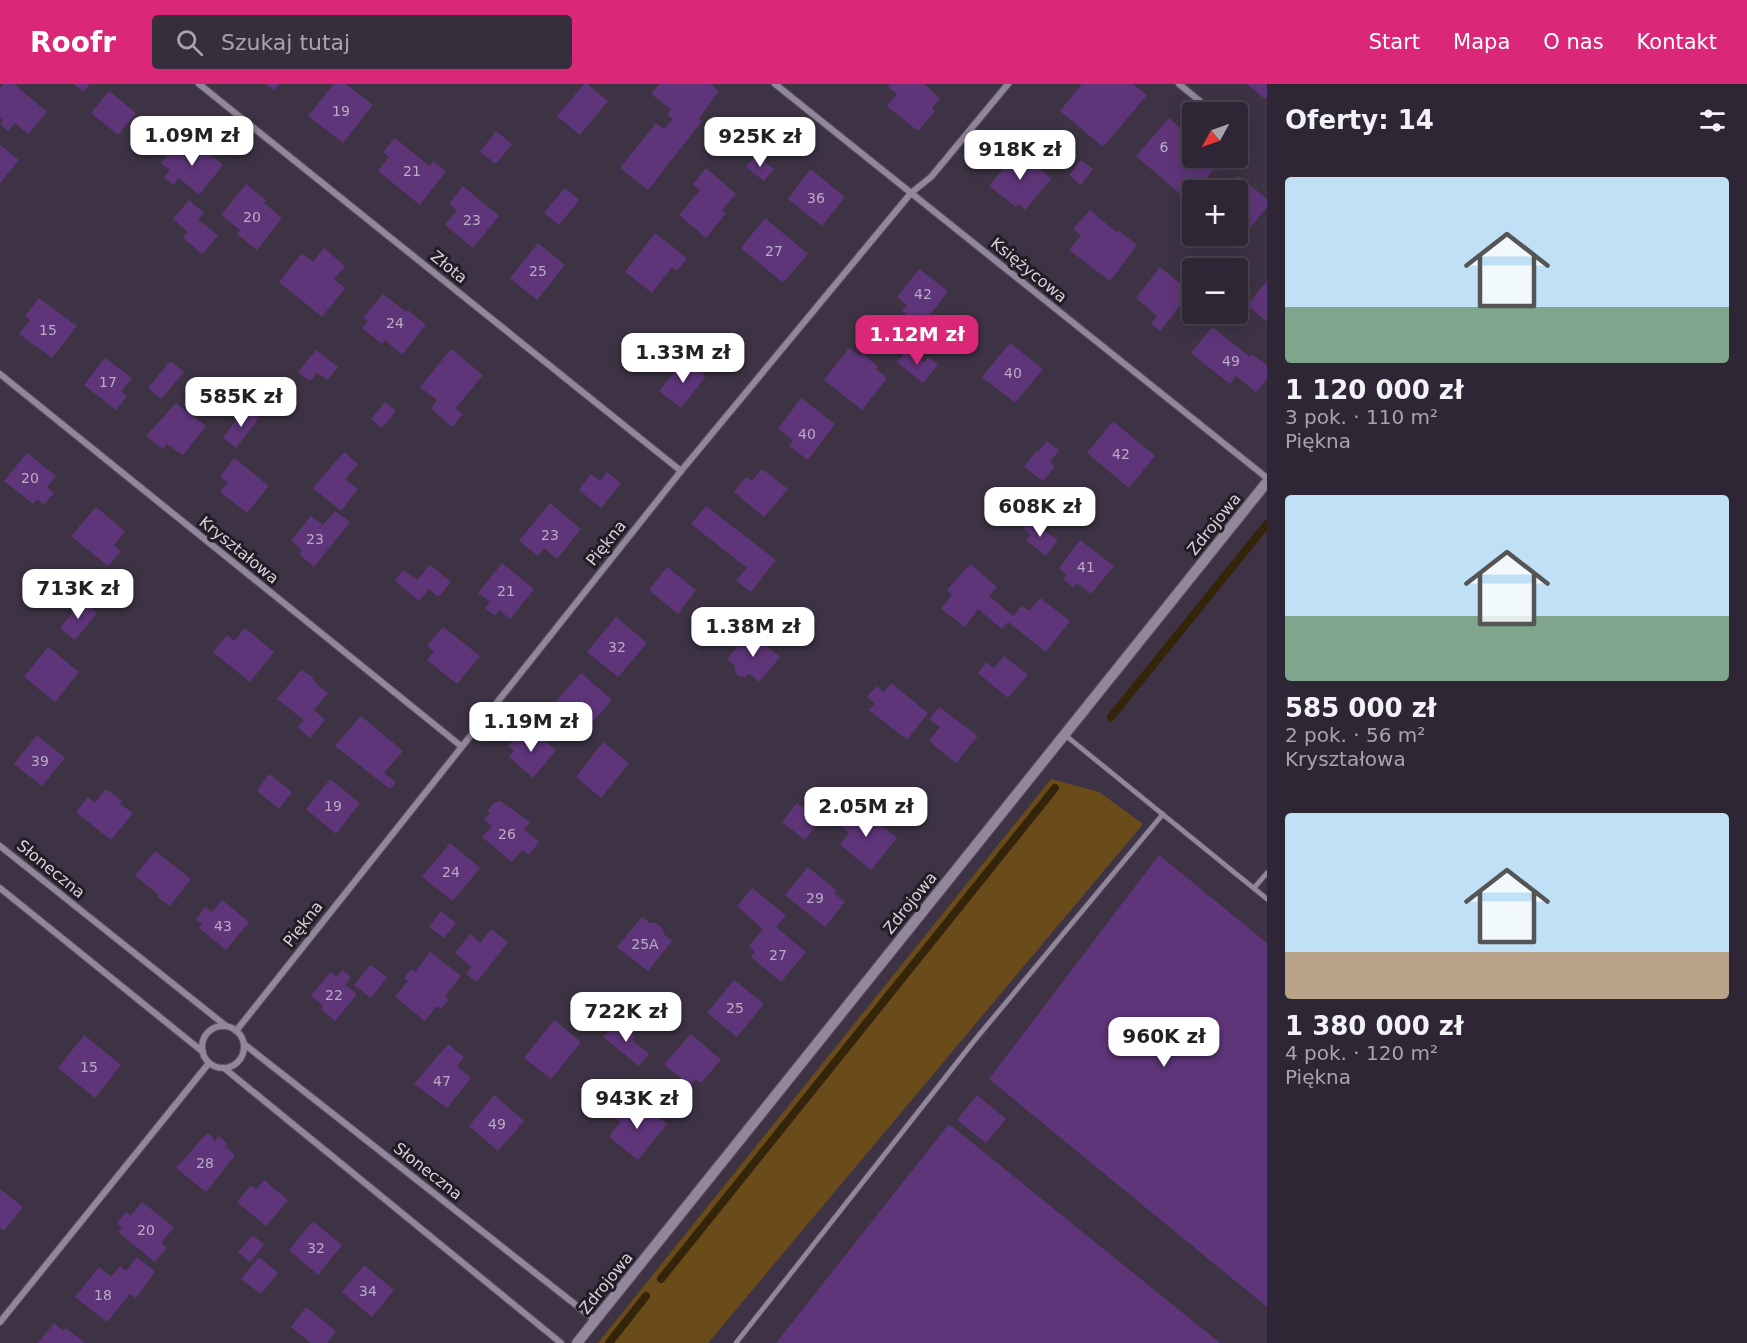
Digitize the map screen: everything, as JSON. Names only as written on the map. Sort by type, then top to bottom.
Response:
[{"type":"street","name":"Złota","points":[[200,84],[681,471]]},
{"type":"street","name":"Księżycowa","points":[[775,84],[1267,480]]},
{"type":"street","name":"Piękna","points":[[236,1030],[681,471],[912,193],[931,177],[1008,84]]},
{"type":"street","points":[[1179,84],[1201,102]]},
{"type":"street","name":"Kryształowa","points":[[0,374],[461,746]]},
{"type":"street","name":"Zdrojowa","points":[[577,1343],[1267,480]]},
{"type":"street","name":"Słoneczna","points":[[0,846],[225,1026]]},
{"type":"street","points":[[0,888],[203,1052]]},
{"type":"street","points":[[224,1068],[237,1063],[244,1050],[242,1037],[236,1030],[225,1026],[212,1029],[207,1033],[202,1046],[209,1063],[224,1068],[561,1343]]},
{"type":"street","name":"Słoneczna","points":[[244,1044],[595,1320]]},
{"type":"street","points":[[0,1322],[209,1063]]},
{"type":"lane","points":[[1065,735],[1267,898]]},
{"type":"lane","points":[[736,1343],[974,1041],[1163,814]]},
{"type":"lane","points":[[1254,888],[1267,873]]},
{"type":"shaded area","points":[[1051,779],[1099,792],[1143,824],[708,1343],[598,1343]]},
{"type":"building","points":[[3,84],[14,84],[47,112],[28,134],[15,123],[8,131],[0,124],[3,120],[0,118],[0,88]]},
{"type":"building","points":[[74,84],[90,84],[83,92]]},
{"type":"building","points":[[266,84],[279,84],[274,90]]},
{"type":"building","points":[[334,84],[346,84],[373,105],[343,143],[308,116]]},
{"type":"building","points":[[584,84],[608,101],[580,135],[557,116]]},
{"type":"building","points":[[659,84],[710,84],[719,91],[699,118],[702,121],[648,190],[620,168],[656,123],[664,129],[673,119],[667,115],[671,109],[651,94]]},
{"type":"building","points":[[891,84],[924,84],[940,98],[932,108],[935,111],[918,131],[887,106],[897,94],[888,87]]},
{"type":"building","points":[[1082,84],[1133,84],[1147,95],[1103,147],[1060,111]]},
{"type":"building","points":[[1247,84],[1267,84],[1267,97],[1265,99]]},
{"type":"building","points":[[109,91],[136,113],[118,135],[91,113]]},
{"type":"building","points":[[1169,118],[1182,129],[1182,168],[1215,168],[1205,180],[1182,180],[1182,196],[1136,156]]},
{"type":"building","points":[[496,131],[512,144],[496,164],[480,152]]},
{"type":"building","points":[[395,138],[429,166],[433,161],[446,171],[420,205],[378,171],[389,157],[383,152]]},
{"type":"building","points":[[193,140],[223,165],[199,195],[179,178],[173,185],[164,177],[170,170],[161,163],[174,147],[182,153]]},
{"type":"building","points":[[0,145],[19,160],[0,183]]},
{"type":"building","points":[[1019,150],[1051,179],[1025,210],[1018,204],[1016,207],[989,186]]},
{"type":"building","points":[[756,155],[774,169],[764,181],[746,167]]},
{"type":"building","points":[[1081,160],[1093,169],[1081,185],[1069,175]]},
{"type":"building","points":[[706,168],[736,194],[722,210],[726,213],[706,238],[679,215],[700,190],[693,184]]},
{"type":"building","points":[[810,169],[845,197],[822,226],[788,199]]},
{"type":"building","points":[[1248,183],[1267,199],[1267,207],[1248,231]]},
{"type":"building","points":[[246,184],[266,200],[264,203],[282,218],[257,250],[237,234],[240,230],[221,215]]},
{"type":"building","points":[[463,186],[499,216],[473,248],[445,225],[457,210],[449,204]]},
{"type":"building","points":[[565,188],[579,200],[559,225],[544,213]]},
{"type":"building","points":[[189,200],[204,213],[198,219],[218,236],[202,254],[183,238],[188,232],[173,219]]},
{"type":"building","points":[[1090,210],[1116,232],[1118,230],[1137,245],[1110,281],[1069,250],[1081,235],[1073,229]]},
{"type":"building","points":[[765,218],[808,254],[783,283],[741,248]]},
{"type":"building","points":[[655,233],[687,258],[677,271],[672,267],[652,293],[625,272]]},
{"type":"building","points":[[538,243],[565,265],[537,300],[510,278]]},
{"type":"building","points":[[324,248],[345,266],[334,279],[345,288],[322,317],[279,282],[302,253],[313,262]]},
{"type":"building","points":[[1160,267],[1182,285],[1182,303],[1160,331],[1151,324],[1157,316],[1136,298]]},
{"type":"building","points":[[919,269],[948,291],[926,320],[917,313],[913,319],[902,311],[907,305],[897,297]]},
{"type":"building","points":[[1267,281],[1267,322],[1248,304]]},
{"type":"building","points":[[383,294],[426,325],[402,355],[385,340],[382,344],[362,328],[368,321],[363,318]]},
{"type":"building","points":[[39,298],[77,326],[52,358],[19,334],[30,320],[25,316]]},
{"type":"building","points":[[1212,327],[1250,357],[1252,354],[1267,365],[1267,379],[1256,392],[1236,376],[1230,384],[1191,353]]},
{"type":"building","points":[[1010,343],[1043,369],[1015,403],[982,377]]},
{"type":"building","points":[[849,348],[860,356],[862,353],[887,378],[862,410],[824,380]]},
{"type":"building","points":[[451,349],[483,375],[455,409],[463,414],[452,427],[431,409],[437,400],[420,387]]},
{"type":"building","points":[[908,349],[924,362],[928,357],[938,365],[923,383],[897,362]]},
{"type":"building","points":[[316,350],[338,367],[327,380],[317,373],[310,381],[298,372]]},
{"type":"building","points":[[105,358],[132,378],[121,391],[127,396],[116,410],[84,385]]},
{"type":"building","points":[[685,359],[706,376],[681,408],[659,391]]},
{"type":"building","points":[[170,361],[184,372],[161,399],[148,388]]},
{"type":"building","points":[[801,398],[835,424],[808,460],[789,446],[793,440],[778,429]]},
{"type":"building","points":[[385,402],[396,411],[382,428],[371,419]]},
{"type":"building","points":[[176,403],[206,426],[183,455],[167,444],[163,449],[146,436]]},
{"type":"building","points":[[245,408],[259,418],[236,448],[223,438]]},
{"type":"building","points":[[1113,421],[1155,456],[1129,488],[1087,453]]},
{"type":"building","points":[[1047,441],[1059,450],[1050,462],[1055,466],[1043,481],[1024,467]]},
{"type":"building","points":[[344,452],[358,464],[345,479],[358,489],[341,511],[313,488]]},
{"type":"building","points":[[27,453],[56,476],[47,487],[54,493],[44,505],[37,499],[33,504],[4,481]]},
{"type":"building","points":[[234,458],[269,486],[247,513],[220,492],[228,482],[220,477]]},
{"type":"building","points":[[762,469],[788,489],[764,517],[734,492],[746,477],[752,481]]},
{"type":"building","points":[[607,472],[621,483],[601,508],[579,490],[591,474],[600,481]]},
{"type":"building","points":[[550,503],[581,529],[557,559],[544,548],[538,556],[519,541]]},
{"type":"building","points":[[706,506],[776,560],[751,592],[736,581],[747,568],[691,524]]},
{"type":"building","points":[[96,507],[125,531],[114,545],[121,551],[108,566],[71,536]]},
{"type":"building","points":[[335,511],[350,522],[314,567],[299,554],[302,550],[291,541],[311,516],[323,525]]},
{"type":"building","points":[[1031,520],[1058,541],[1046,556],[1026,540],[1031,535],[1024,529]]},
{"type":"building","points":[[1080,540],[1114,566],[1091,594],[1077,583],[1073,587],[1063,579],[1067,575],[1059,568]]},
{"type":"building","points":[[502,563],[534,589],[510,619],[499,610],[495,616],[485,608],[490,602],[478,593]]},
{"type":"building","points":[[970,564],[997,587],[989,596],[1013,616],[1022,605],[1029,611],[1040,598],[1070,621],[1046,652],[1008,622],[1002,629],[978,609],[965,627],[941,609],[952,595],[947,590]]},
{"type":"building","points":[[430,565],[451,582],[438,597],[429,589],[419,601],[395,581],[403,570],[417,580]]},
{"type":"building","points":[[667,567],[696,590],[678,614],[649,590]]},
{"type":"building","points":[[82,601],[97,613],[75,640],[60,628]]},
{"type":"building","points":[[616,617],[647,643],[618,677],[587,652]]},
{"type":"building","points":[[443,627],[480,656],[457,684],[427,660],[434,652],[427,646]]},
{"type":"building","points":[[245,628],[274,652],[250,682],[213,652],[227,635],[234,641]]},
{"type":"building","points":[[750,632],[780,657],[759,682],[749,673],[746,677],[740,677],[735,673],[735,666],[727,659]]},
{"type":"building","points":[[48,647],[79,672],[55,702],[24,677]]},
{"type":"building","points":[[1004,656],[1028,675],[1008,698],[978,673],[986,662],[994,668]]},
{"type":"building","points":[[301,670],[311,676],[328,693],[314,710],[325,720],[310,738],[298,727],[304,720],[277,699]]},
{"type":"building","points":[[581,673],[612,700],[584,732],[576,724],[571,730],[560,721],[565,715],[553,705]]},
{"type":"building","points":[[891,683],[928,713],[907,740],[869,710],[875,703],[867,697],[877,686],[884,692]]},
{"type":"building","points":[[939,707],[978,736],[956,763],[929,741],[940,727],[929,719]]},
{"type":"building","points":[[361,716],[403,751],[384,773],[396,782],[390,789],[335,746]]},
{"type":"building","points":[[533,731],[556,750],[533,778],[509,757],[514,751],[508,746],[517,736],[524,741]]},
{"type":"building","points":[[37,735],[65,758],[42,786],[14,764]]},
{"type":"building","points":[[603,742],[629,763],[601,798],[576,777]]},
{"type":"building","points":[[269,774],[292,792],[279,809],[257,791]]},
{"type":"building","points":[[330,779],[360,803],[336,834],[306,809]]},
{"type":"building","points":[[106,789],[122,801],[120,804],[133,813],[111,840],[76,812],[88,797],[95,803]]},
{"type":"building","points":[[500,801],[530,822],[524,830],[539,842],[529,855],[522,850],[512,862],[482,837],[492,826],[484,820],[490,813],[487,811],[494,803]]},
{"type":"building","points":[[797,803],[820,820],[805,840],[782,822]]},
{"type":"building","points":[[859,805],[897,838],[871,870],[840,845],[849,833],[841,826]]},
{"type":"building","points":[[450,843],[480,868],[453,901],[422,877]]},
{"type":"building","points":[[155,851],[191,879],[170,906],[135,876]]},
{"type":"building","points":[[1159,855],[1267,943],[1267,1307],[989,1079]]},
{"type":"building","points":[[808,867],[836,890],[834,893],[845,902],[825,927],[785,895]]},
{"type":"building","points":[[752,888],[786,915],[776,927],[806,952],[781,982],[751,957],[755,952],[749,946],[763,929],[737,906]]},
{"type":"building","points":[[222,900],[249,922],[226,950],[199,928],[202,924],[196,919],[205,907],[212,912]]},
{"type":"building","points":[[441,911],[456,923],[444,938],[429,927]]},
{"type":"building","points":[[642,917],[650,923],[656,923],[672,941],[648,971],[617,947]]},
{"type":"building","points":[[491,929],[508,942],[477,982],[466,974],[472,967],[455,953],[470,934],[480,943]]},
{"type":"building","points":[[430,952],[461,976],[445,996],[449,1000],[441,1009],[437,1006],[425,1021],[395,997],[408,981],[404,978],[411,969],[415,972]]},
{"type":"building","points":[[370,965],[387,977],[371,998],[354,985]]},
{"type":"building","points":[[342,970],[351,977],[345,985],[357,994],[335,1021],[311,996],[330,972],[337,977]]},
{"type":"building","points":[[734,980],[764,1004],[737,1037],[707,1013]]},
{"type":"building","points":[[554,1020],[581,1042],[551,1079],[524,1058]]},
{"type":"building","points":[[616,1021],[635,1036],[632,1040],[649,1054],[639,1066],[603,1037]]},
{"type":"building","points":[[691,1034],[721,1060],[701,1083],[696,1079],[690,1086],[664,1064]]},
{"type":"building","points":[[84,1035],[121,1065],[95,1098],[58,1068]]},
{"type":"building","points":[[448,1044],[464,1057],[457,1066],[471,1078],[447,1108],[414,1084]]},
{"type":"building","points":[[494,1095],[524,1121],[498,1151],[469,1126]]},
{"type":"building","points":[[977,1095],[1006,1119],[986,1143],[957,1120]]},
{"type":"building","points":[[637,1101],[667,1124],[638,1160],[609,1137],[620,1122],[614,1117],[621,1108],[627,1113]]},
{"type":"building","points":[[949,1124],[1220,1343],[776,1343]]},
{"type":"building","points":[[207,1133],[214,1138],[214,1142],[219,1136],[228,1144],[224,1149],[227,1148],[234,1154],[234,1157],[206,1192],[176,1168]]},
{"type":"building","points":[[264,1180],[288,1200],[266,1226],[237,1202],[251,1185],[256,1189]]},
{"type":"building","points":[[0,1189],[23,1207],[4,1231],[0,1228]]},
{"type":"building","points":[[142,1202],[174,1227],[161,1243],[167,1248],[155,1262],[118,1232],[122,1227],[117,1223],[126,1212],[131,1216]]},
{"type":"building","points":[[313,1221],[342,1245],[318,1275],[289,1250]]},
{"type":"building","points":[[253,1235],[264,1245],[250,1262],[238,1252]]},
{"type":"building","points":[[137,1257],[155,1272],[136,1298],[130,1294],[107,1322],[75,1297],[99,1267],[111,1277],[120,1266],[126,1271]]},
{"type":"building","points":[[259,1257],[278,1273],[261,1294],[241,1279]]},
{"type":"building","points":[[364,1265],[394,1290],[372,1317],[342,1292]]},
{"type":"building","points":[[306,1307],[336,1331],[327,1343],[311,1343],[291,1327]]},
{"type":"building","points":[[54,1323],[63,1331],[66,1328],[85,1343],[38,1343]]},
{"type":"waterway","points":[[1111,717],[1267,524]]},
{"type":"waterway","points":[[661,1279],[1055,788]]},
{"type":"waterway","points":[[609,1343],[646,1296]]}]
